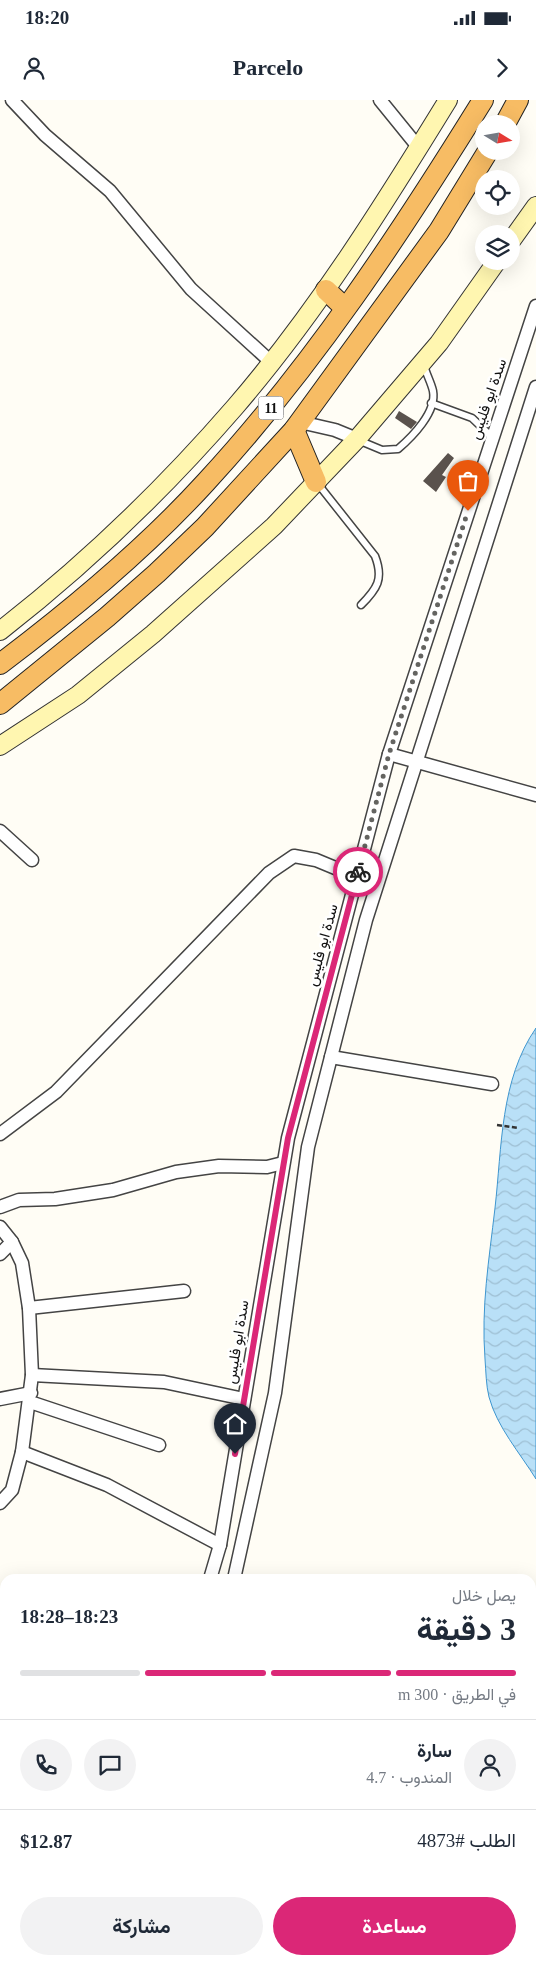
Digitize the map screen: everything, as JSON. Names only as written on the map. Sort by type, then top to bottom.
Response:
[{"type":"highway","name":"11","points":[[0,664],[97,587],[152,536],[205,483],[255,427],[302,369],[384,254],[483,100]]},
{"type":"highway","points":[[510,115],[518,100]]},
{"type":"highway","name":"11","points":[[0,704],[157,573],[205,527],[297,426],[439,231],[482,160]]},
{"type":"highway","points":[[326,290],[345,308]]},
{"type":"highway","points":[[297,426],[316,482]]},
{"type":"highway","points":[[39,634],[56,659]]},
{"type":"main road","points":[[0,631],[82,564],[135,514],[187,461],[271,362],[326,290],[419,148],[448,100]]},
{"type":"main road","points":[[520,228],[536,206]]},
{"type":"main road","points":[[0,746],[78,695],[154,634],[274,526],[357,439],[439,342],[491,270]]},
{"type":"street","points":[[12,100],[45,135],[110,191],[191,289],[271,362]]},
{"type":"street","points":[[380,100],[419,148]]},
{"type":"street","name":"سدة ابو فليس","points":[[211,1574],[220,1545],[283,1163],[389,754],[536,306]]},
{"type":"street","points":[[235,1574],[275,1393],[305,1163],[331,1057],[366,920],[536,387]]},
{"type":"street","points":[[297,426],[335,430],[357,439]]},
{"type":"street","points":[[389,754],[536,795]]},
{"type":"street","points":[[0,831],[32,860]]},
{"type":"street","points":[[0,1134],[56,1092],[269,873],[294,856],[316,860],[357,877]]},
{"type":"street","points":[[331,1057],[492,1084]]},
{"type":"street","points":[[0,1207],[19,1200],[55,1198],[113,1190],[176,1172],[219,1166],[267,1167],[283,1163]]},
{"type":"street","points":[[0,1227],[12,1242],[22,1263],[29,1308],[32,1375],[31,1397],[22,1452],[12,1490],[0,1503]]},
{"type":"street","points":[[0,1254],[12,1242]]},
{"type":"street","points":[[29,1308],[184,1291]]},
{"type":"street","points":[[32,1375],[164,1382],[244,1399]]},
{"type":"street","points":[[0,1399],[31,1397],[159,1445]]},
{"type":"street","points":[[22,1452],[108,1485],[220,1545]]},
{"type":"lane","points":[[357,439],[382,450],[398,450],[414,435],[425,420],[434,392],[423,360]]},
{"type":"lane","points":[[431,403],[472,418],[492,437]]},
{"type":"lane","points":[[316,482],[375,556],[379,566],[380,578],[377,589],[361,605]]},
{"type":"path","points":[[497,1126],[520,1128]]},
{"type":"water","points":[[536,1028],[536,1479],[497,1419],[489,1397],[484,1321],[486,1284],[509,1092],[515,1069],[524,1048]]},
{"type":"building","points":[[399,411],[417,422],[411,429],[395,418]]},
{"type":"building","points":[[448,453],[454,458],[442,475],[446,477],[436,492],[423,481]]},
{"type":"way so far","points":[[358,872],[389,754],[468,511]]},
{"type":"route","points":[[235,1454],[288,1138],[358,872]]}]
